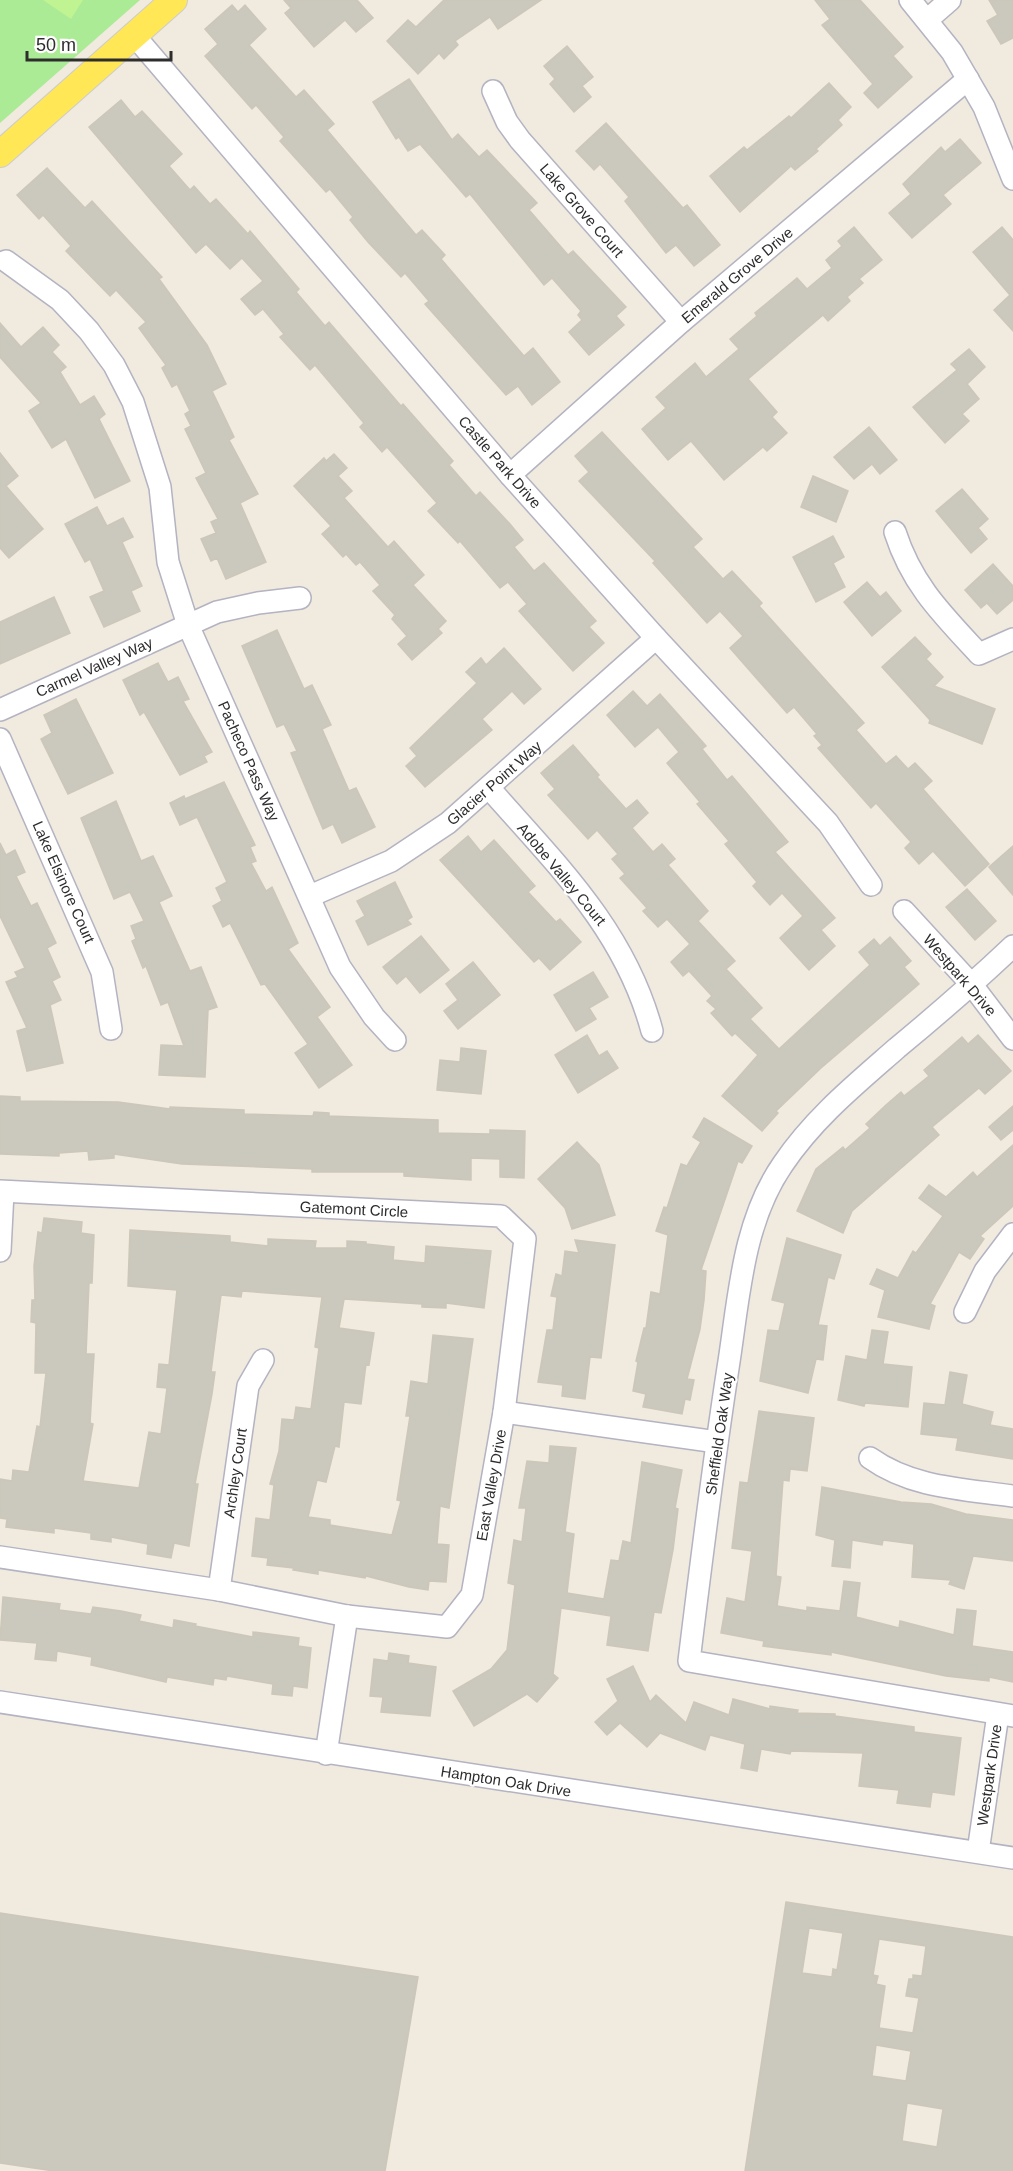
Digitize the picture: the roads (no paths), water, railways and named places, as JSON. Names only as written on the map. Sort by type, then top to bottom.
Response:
[{"type":"main road","points":[[0,154],[174,0]]},
{"type":"street","points":[[910,0],[952,52],[984,106],[1013,179]]},
{"type":"street","points":[[927,20],[950,0]]},
{"type":"street","name":"Castle Park Drive","points":[[133,34],[510,475],[656,638],[828,823],[872,885]]},
{"type":"street","name":"Emerald Grove Drive","points":[[510,475],[681,322],[968,79]]},
{"type":"street","name":"Lake Grove Court","points":[[493,91],[507,122],[520,140],[681,322]]},
{"type":"street","name":"Pacheco Pass Way","points":[[6,261],[60,300],[89,331],[124,383],[147,441],[160,487],[168,562],[188,625],[310,896],[331,948],[350,985],[395,1040]]},
{"type":"street","points":[[895,531],[903,558],[918,585],[979,654],[1013,639]]},
{"type":"street","name":"Carmel Valley Way","points":[[0,710],[218,612],[258,603],[300,598]]},
{"type":"street","name":"Glacier Point Way","points":[[310,896],[391,861],[430,837],[489,789],[656,638]]},
{"type":"street","name":"Lake Elsinore Court","points":[[0,739],[99,962],[108,994],[111,1029]]},
{"type":"street","name":"Adobe Valley Court","points":[[489,789],[577,888],[607,927],[630,969],[652,1031]]},
{"type":"street","name":"Westpark Drive","points":[[904,911],[972,985],[1013,1040]]},
{"type":"street","name":"Sheffield Oak Way","points":[[1005,1715],[689,1661],[717,1442],[747,1245],[766,1192],[807,1131],[834,1102],[972,985],[1013,946]]},
{"type":"street","points":[[0,1251],[2,1191]]},
{"type":"street","name":"Gatemont Circle","points":[[2,1191],[501,1216],[525,1239],[504,1412]]},
{"type":"street","points":[[965,1312],[985,1271],[1013,1234]]},
{"type":"street","name":"Archley Court","points":[[219,1590],[248,1386],[263,1360]]},
{"type":"street","name":"East Valley Drive","points":[[0,1557],[219,1590],[347,1616],[447,1627],[472,1595],[504,1412],[717,1442]]},
{"type":"street","points":[[870,1458],[891,1473],[912,1480],[1013,1496]]},
{"type":"street","points":[[326,1754],[347,1616]]},
{"type":"street","name":"Hampton Oak Drive","points":[[0,1702],[1013,1858]]},
{"type":"street","name":"Westpark Drive","points":[[978,1852],[1005,1715]]}]
